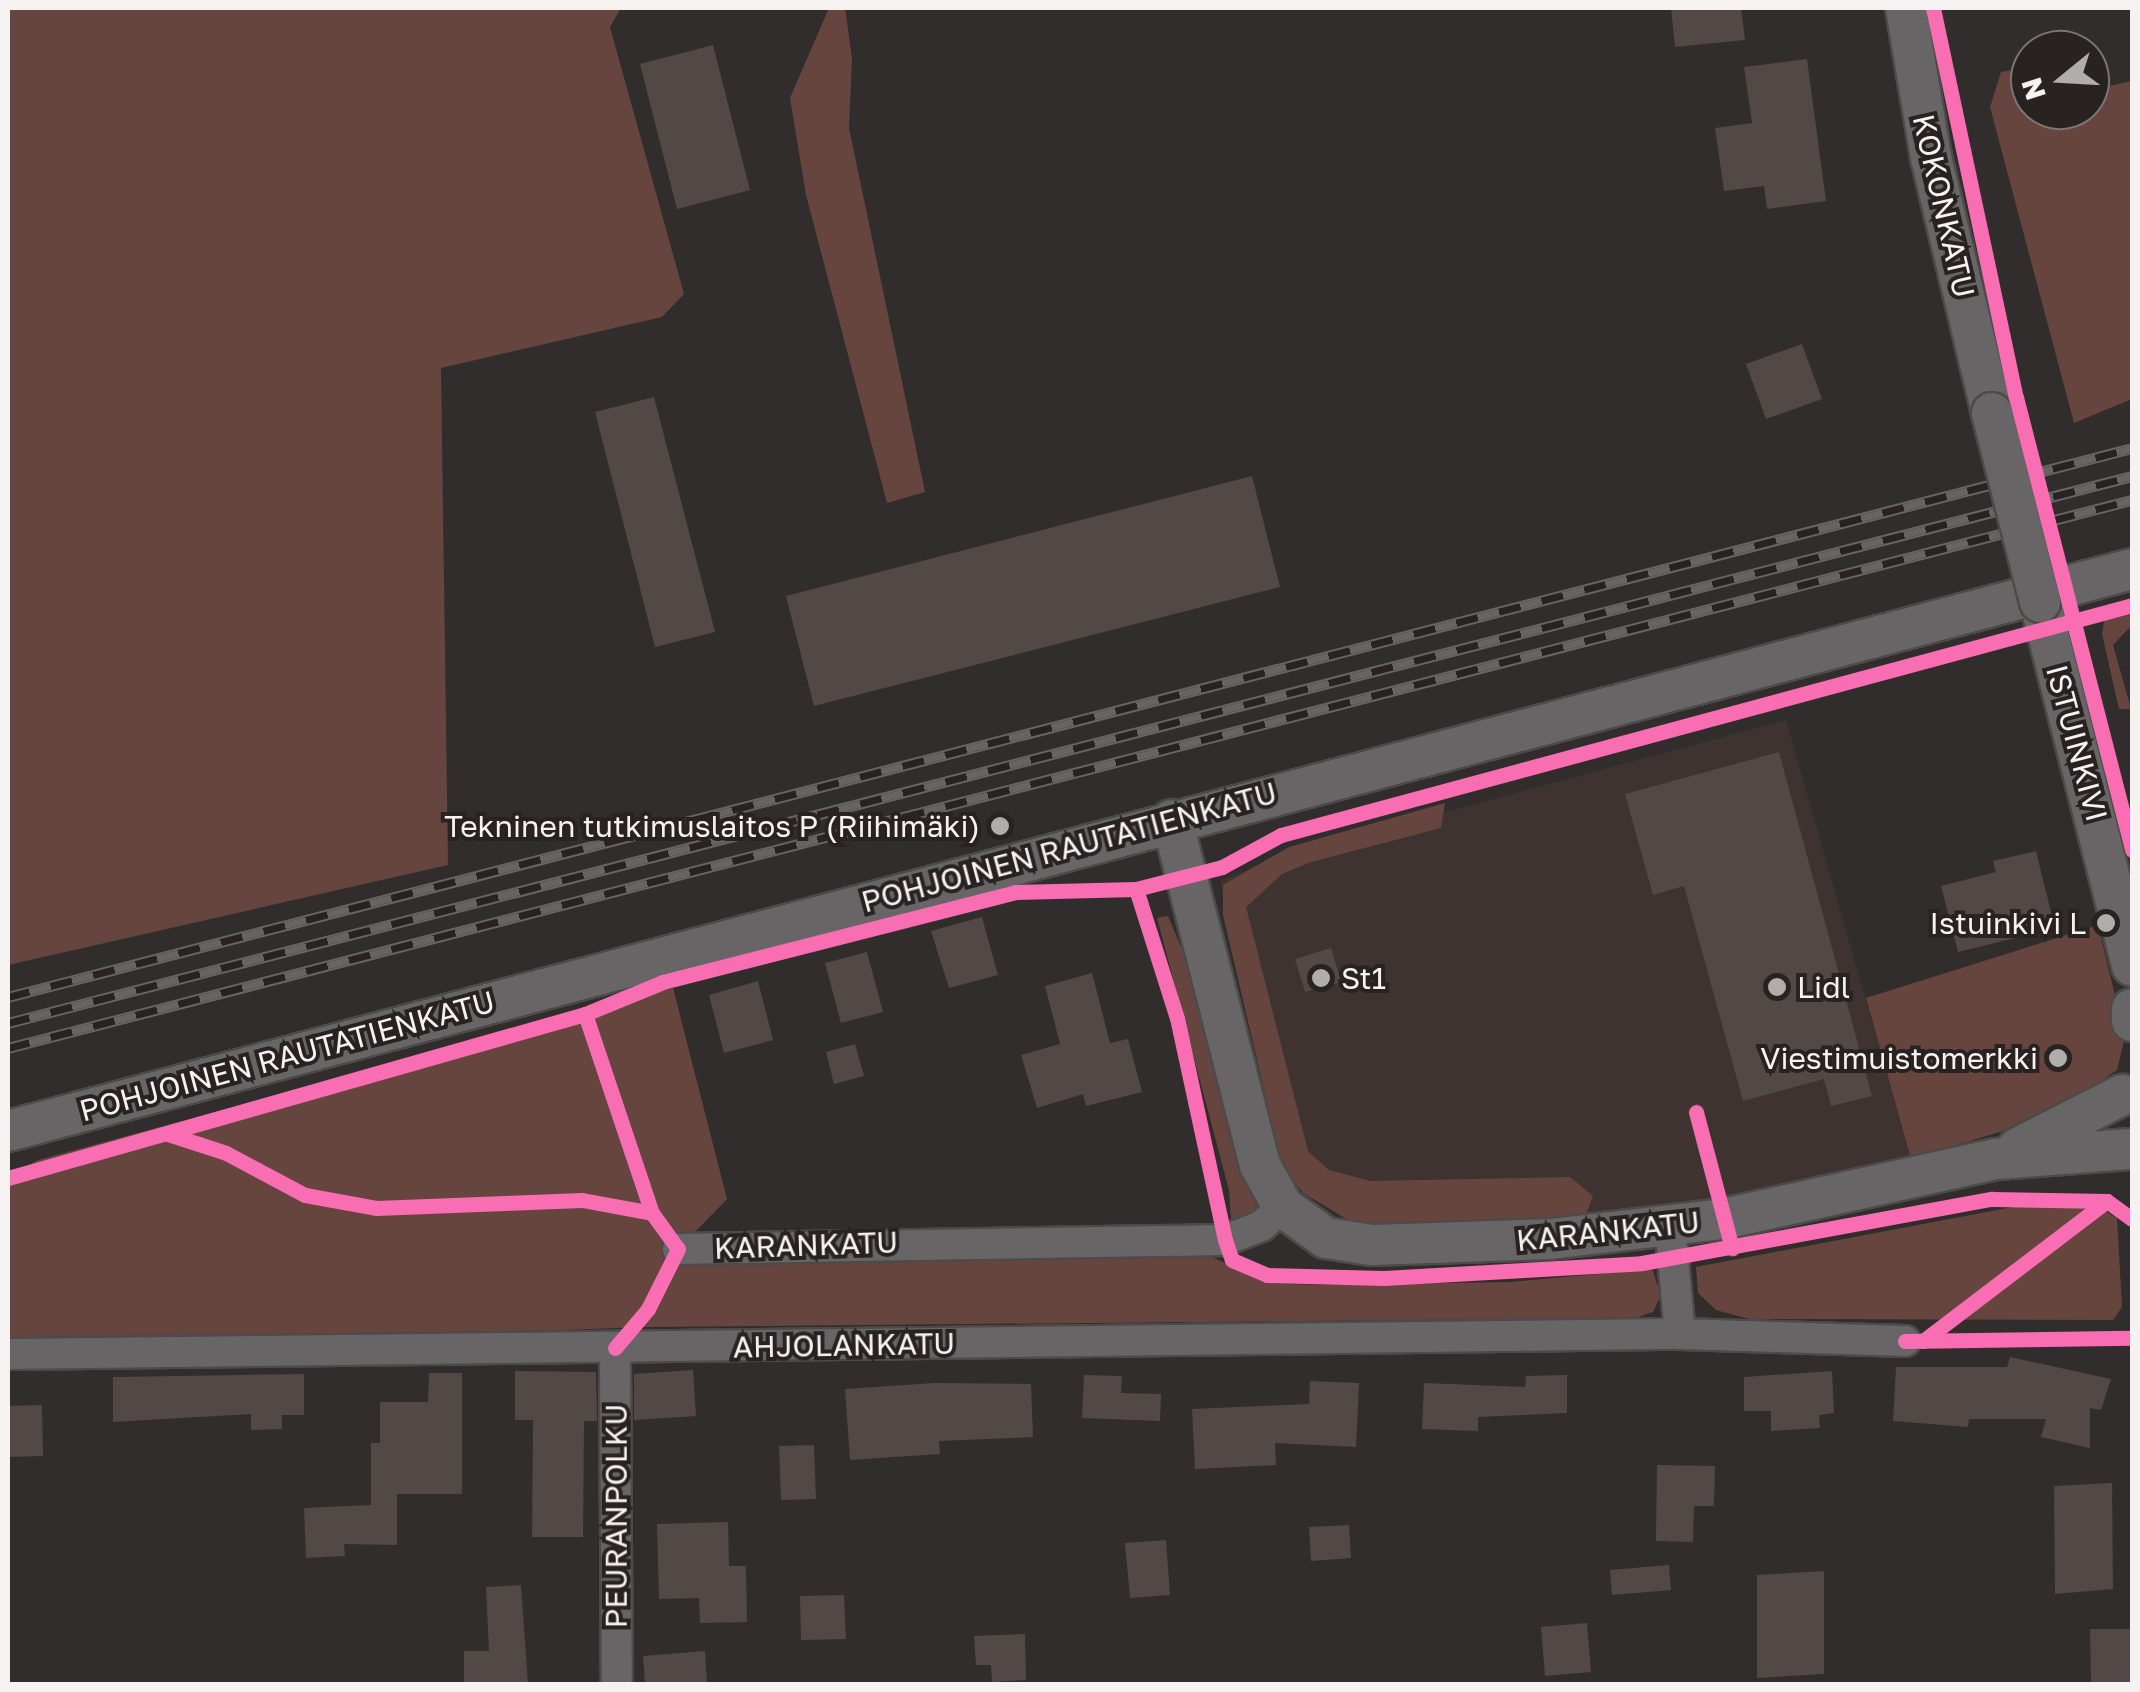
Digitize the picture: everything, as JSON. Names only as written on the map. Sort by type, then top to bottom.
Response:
[{"type":"street","name":"KOKONKATU","points":[[1906,8],[1931,156],[1991,408]]},
{"type":"street","name":"ISTUINKIVI","points":[[1991,408],[2132,966]]},
{"type":"street","name":"POHJOINEN RAUTATIENKATU","points":[[8,1131],[2132,569]]},
{"type":"street","name":"KARANKATU","points":[[1172,820],[1260,1164],[1283,1208],[1326,1238],[1372,1245],[1550,1239],[1670,1225],[1997,1159],[2131,1150]]},
{"type":"street","points":[[2132,1009],[2132,1022]]},
{"type":"street","name":"KARANKATU","points":[[1997,1159],[2127,1087]]},
{"type":"street","points":[[2127,1087],[2118,1118],[2131,1150]]},
{"type":"street","name":"KARANKATU","points":[[678,1249],[1225,1240],[1261,1226],[1283,1208]]},
{"type":"street","points":[[1670,1225],[1680,1334]]},
{"type":"street","name":"AHJOLANKATU","points":[[8,1354],[1680,1334],[1905,1341]]},
{"type":"street","name":"PEURANPOLKU","points":[[615,1348],[617,1684]]},
{"type":"shaded area","points":[[8,8],[621,8],[610,27],[684,294],[662,317],[441,368],[448,865],[8,965]]},
{"type":"shaded area","points":[[829,8],[845,8],[852,58],[849,128],[925,492],[887,503],[806,195],[790,98]]},
{"type":"shaded area","points":[[2010,70],[2010,130],[2110,130],[2110,86],[2132,81],[2132,399],[2074,423],[1990,107],[2001,72]]},
{"type":"shaded area","points":[[2132,614],[2132,625],[2113,645],[2131,709],[2119,709],[2102,634],[2104,621]]},
{"type":"shaded area","points":[[1786,720],[1911,1159],[1695,1206],[1565,1222],[1347,1221],[1288,1181],[1220,881],[1279,857]]},
{"type":"shaded area","points":[[1445,803],[1441,828],[1311,862],[1282,874],[1246,907],[1308,1151],[1329,1170],[1370,1181],[1570,1177],[1593,1196],[1585,1217],[1357,1225],[1303,1193],[1281,1162],[1223,915],[1223,885],[1289,847]]},
{"type":"shaded area","points":[[1168,916],[1189,966],[1257,1202],[1251,1220],[1232,1234],[1229,1190],[1157,918]]},
{"type":"shaded area","points":[[2098,925],[2125,1037],[2117,1070],[2042,1119],[1911,1159],[1866,998]]},
{"type":"shaded area","points":[[673,988],[727,1199],[697,1230],[668,1246],[667,1258],[768,1263],[1205,1254],[1270,1283],[1316,1285],[1511,1282],[1652,1269],[1661,1295],[1653,1312],[1635,1318],[646,1327],[8,1350],[8,1177],[38,1160]]},
{"type":"shaded area","points":[[2018,1206],[2098,1207],[2117,1218],[2122,1307],[2113,1320],[1749,1319],[1716,1310],[1698,1293],[1696,1267]]},
{"type":"building","points":[[1671,8],[1741,8],[1745,40],[1675,47]]},
{"type":"building","points":[[713,45],[750,190],[677,209],[640,64]]},
{"type":"building","points":[[1807,59],[1826,201],[1767,209],[1764,186],[1724,191],[1715,128],[1752,123],[1744,67]]},
{"type":"building","points":[[1802,344],[1822,399],[1766,419],[1746,364]]},
{"type":"building","points":[[654,397],[715,632],[655,647],[595,412]]},
{"type":"building","points":[[1252,476],[1280,587],[814,706],[786,596]]},
{"type":"building","name":"Lidl","points":[[1779,752],[1872,1096],[1831,1106],[1824,1079],[1743,1101],[1684,886],[1653,895],[1625,794]]},
{"type":"building","points":[[2036,851],[2055,928],[1958,952],[1941,886],[1996,872],[1993,861]]},
{"type":"building","points":[[982,917],[998,975],[949,988],[931,931]]},
{"type":"building","points":[[1331,948],[1341,982],[1305,992],[1295,959]]},
{"type":"building","points":[[867,952],[883,1012],[841,1023],[825,963]]},
{"type":"building","points":[[1092,973],[1110,1043],[1128,1039],[1142,1092],[1086,1106],[1083,1094],[1037,1108],[1021,1055],[1060,1044],[1045,986]]},
{"type":"building","points":[[758,981],[773,1040],[724,1053],[709,995]]},
{"type":"building","points":[[855,1044],[864,1076],[834,1084],[826,1052]]},
{"type":"building","points":[[2010,1357],[2111,1379],[2101,1410],[2090,1408],[2090,1448],[2041,1437],[2046,1419],[1969,1419],[1968,1427],[1893,1421],[1896,1367],[2007,1367]]},
{"type":"building","points":[[693,1370],[696,1416],[634,1420],[634,1374]]},
{"type":"building","points":[[515,1371],[596,1372],[597,1421],[584,1421],[583,1537],[532,1537],[533,1420],[515,1420]]},
{"type":"building","points":[[1832,1371],[1834,1413],[1819,1415],[1820,1428],[1771,1431],[1771,1411],[1744,1411],[1744,1377]]},
{"type":"building","points":[[429,1373],[462,1373],[462,1494],[397,1494],[397,1545],[344,1544],[345,1556],[306,1558],[304,1508],[371,1505],[371,1443],[380,1443],[380,1402],[428,1402]]},
{"type":"building","points":[[304,1374],[304,1415],[282,1415],[282,1429],[251,1430],[251,1414],[113,1422],[113,1377]]},
{"type":"building","points":[[1084,1375],[1122,1376],[1121,1393],[1161,1394],[1160,1421],[1082,1418]]},
{"type":"building","points":[[1567,1375],[1567,1413],[1478,1417],[1478,1431],[1422,1429],[1424,1383],[1525,1387],[1526,1376]]},
{"type":"building","points":[[1310,1381],[1359,1383],[1356,1447],[1275,1443],[1276,1465],[1195,1469],[1192,1409],[1309,1404]]},
{"type":"building","points":[[934,1383],[1031,1384],[1033,1437],[939,1441],[940,1454],[850,1460],[845,1389]]},
{"type":"building","points":[[42,1405],[43,1456],[8,1457],[8,1406]]},
{"type":"building","points":[[814,1445],[816,1499],[781,1500],[779,1446]]},
{"type":"building","points":[[1657,1465],[1715,1466],[1714,1506],[1694,1506],[1693,1542],[1656,1541]]},
{"type":"building","points":[[2112,1483],[2113,1589],[2055,1594],[2054,1486]]},
{"type":"building","points":[[728,1522],[729,1566],[746,1566],[747,1622],[700,1623],[699,1598],[659,1599],[657,1524]]},
{"type":"building","points":[[1349,1525],[1351,1558],[1311,1561],[1309,1527]]},
{"type":"building","points":[[1166,1540],[1170,1595],[1130,1598],[1125,1543]]},
{"type":"building","points":[[1669,1565],[1671,1590],[1612,1595],[1610,1570]]},
{"type":"building","points":[[1824,1571],[1824,1674],[1757,1678],[1757,1575]]},
{"type":"building","points":[[521,1585],[528,1684],[464,1684],[464,1651],[489,1651],[486,1587]]},
{"type":"building","points":[[844,1595],[846,1639],[801,1640],[800,1596]]},
{"type":"building","points":[[1587,1623],[1591,1672],[1545,1676],[1541,1627]]},
{"type":"building","points":[[2090,1629],[2131,1629],[2132,1684],[2091,1684]]},
{"type":"building","points":[[1025,1634],[1026,1680],[992,1682],[991,1665],[976,1665],[974,1636]]},
{"type":"building","points":[[705,1651],[707,1684],[645,1684],[643,1656]]},
{"type":"railway","points":[[8,997],[2132,448]]},
{"type":"railway","points":[[8,1023],[2132,476]]},
{"type":"railway","points":[[8,1048],[2132,500]]},
{"type":"cycle path","points":[[1933,8],[2016,397],[2132,850]]},
{"type":"cycle path","points":[[8,1178],[585,1014],[663,982],[1015,892],[1136,889],[1222,867],[1281,835],[2132,605]]},
{"type":"cycle path","points":[[1136,889],[1177,1018],[1225,1240],[1232,1260],[1267,1275],[1384,1278],[1642,1263],[1992,1199],[2107,1201],[2132,1219]]},
{"type":"cycle path","points":[[585,1014],[652,1213],[678,1249],[648,1309],[615,1348]]},
{"type":"cycle path","points":[[1696,1112],[1732,1248]]},
{"type":"cycle path","points":[[168,1134],[226,1153],[305,1195],[376,1208],[582,1200],[652,1213]]},
{"type":"cycle path","points":[[1923,1341],[2107,1201]]},
{"type":"cycle path","points":[[1905,1341],[2132,1338]]},
{"type":"place","name":"Tekninen tutkimuslaitos P (Riihimäki)","points":[[1000,826]]},
{"type":"place","name":"Istuinkivi L","points":[[2106,923]]},
{"type":"place","name":"St1","points":[[1321,978]]},
{"type":"place","name":"Lidl","points":[[1777,987]]},
{"type":"place","name":"Viestimuistomerkki","points":[[2058,1058]]}]
